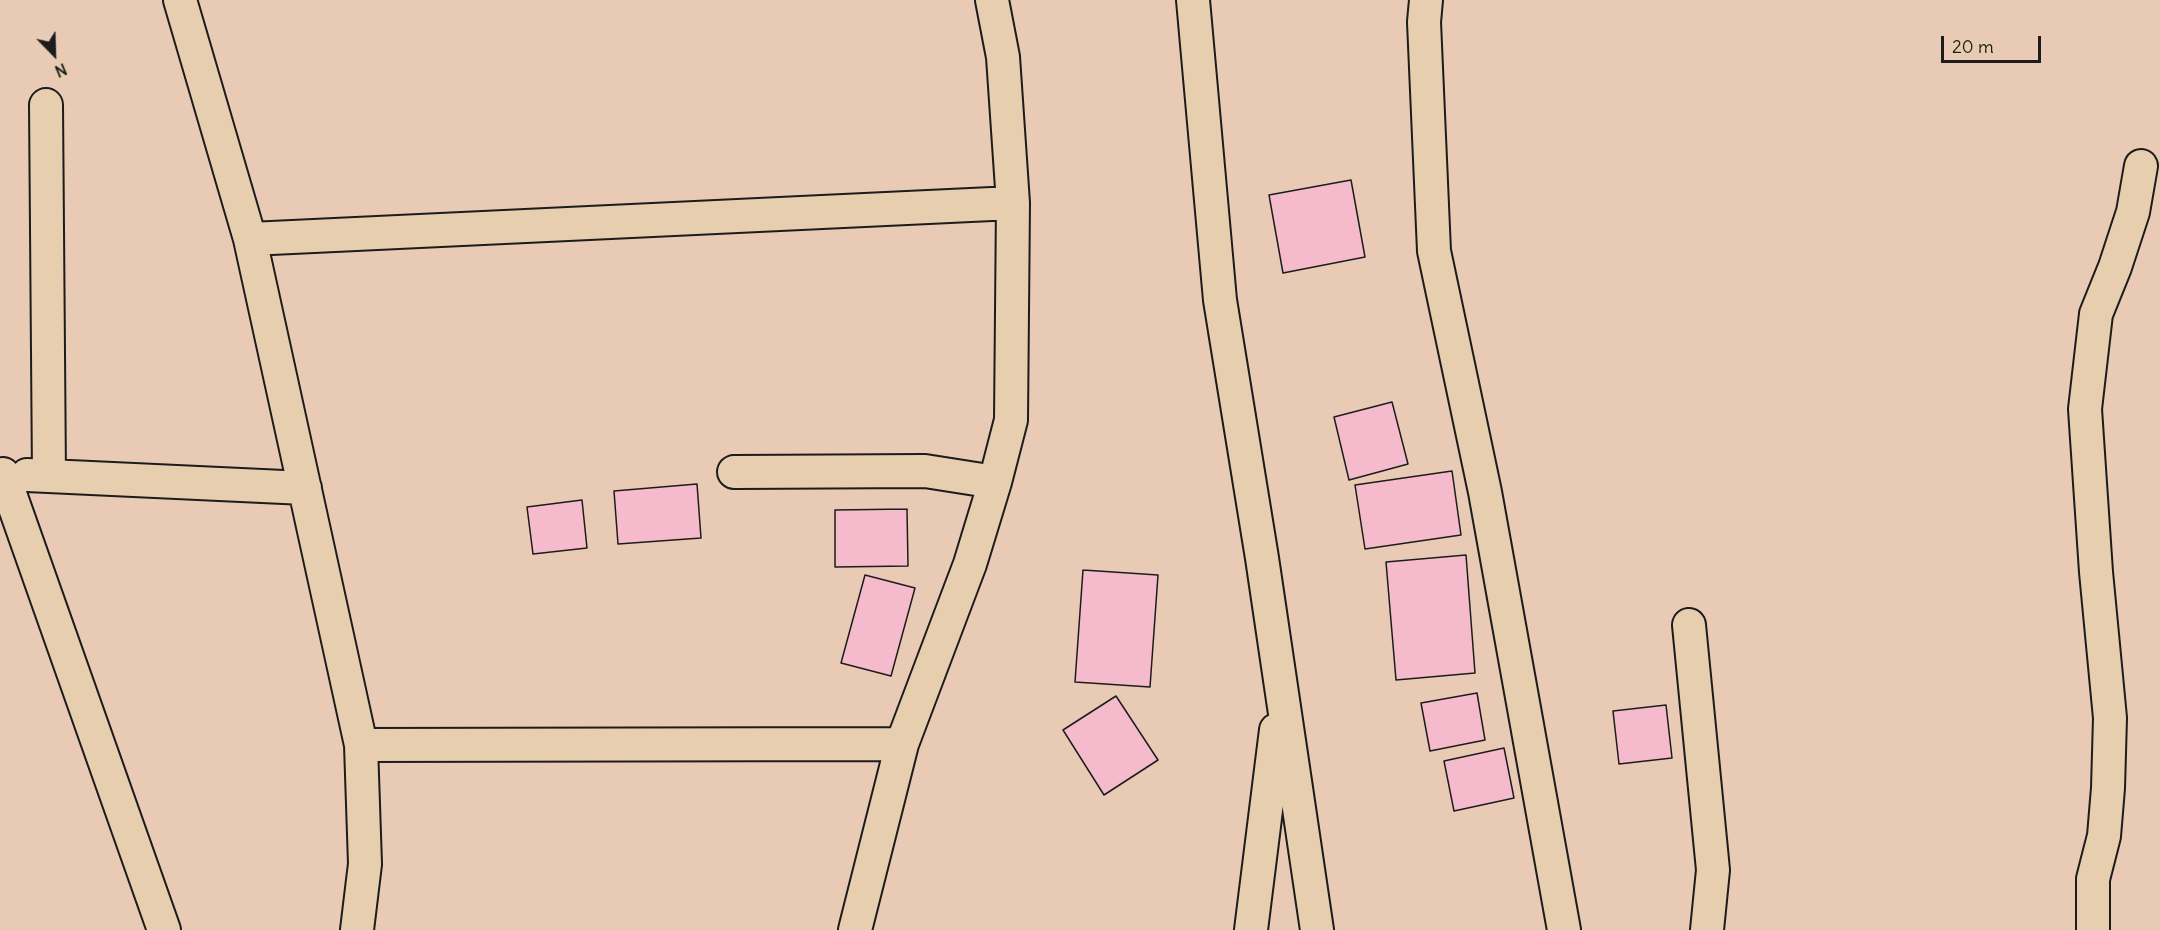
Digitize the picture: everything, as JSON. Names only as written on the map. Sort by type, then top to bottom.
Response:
[{"type":"street","points":[[180,0],[250,238],[361,745],[364,864],[357,930]]},
{"type":"street","points":[[855,930],[902,744],[970,564],[995,483],[1011,420],[1013,203],[1003,57],[993,0]]},
{"type":"street","points":[[1193,0],[1220,300],[1317,930]]},
{"type":"street","points":[[1426,0],[1424,22],[1434,251],[1485,492],[1564,930]]},
{"type":"street","points":[[46,105],[49,476]]},
{"type":"street","points":[[2093,930],[2093,879],[2104,836],[2110,718],[2096,572],[2085,409],[2096,314],[2115,267],[2133,212],[2141,166]]},
{"type":"street","points":[[250,238],[1013,203]]},
{"type":"street","points":[[734,472],[925,471],[995,483]]},
{"type":"street","points":[[164,930],[2,473],[305,488]]},
{"type":"street","points":[[1689,625],[1713,870],[1707,930]]},
{"type":"street","points":[[1251,930],[1281,691]]},
{"type":"street","points":[[361,745],[902,744]]},
{"type":"building","points":[[1351,180],[1365,257],[1283,273],[1269,195]]},
{"type":"building","points":[[1392,402],[1408,464],[1349,480],[1334,417]]},
{"type":"building","points":[[1452,471],[1461,535],[1365,549],[1355,485]]},
{"type":"building","points":[[697,484],[701,538],[618,544],[614,491]]},
{"type":"building","points":[[582,500],[587,548],[533,554],[527,507]]},
{"type":"building","points":[[907,509],[908,566],[835,567],[835,510]]},
{"type":"building","points":[[1466,555],[1475,673],[1396,680],[1386,562]]},
{"type":"building","points":[[1083,570],[1158,575],[1150,687],[1075,682]]},
{"type":"building","points":[[865,575],[915,588],[891,676],[841,663]]},
{"type":"building","points":[[1477,693],[1485,740],[1430,751],[1421,703]]},
{"type":"building","points":[[1116,696],[1158,760],[1104,795],[1063,730]]},
{"type":"building","points":[[1666,705],[1672,758],[1619,764],[1613,711]]},
{"type":"building","points":[[1504,748],[1514,798],[1454,811],[1444,761]]}]
